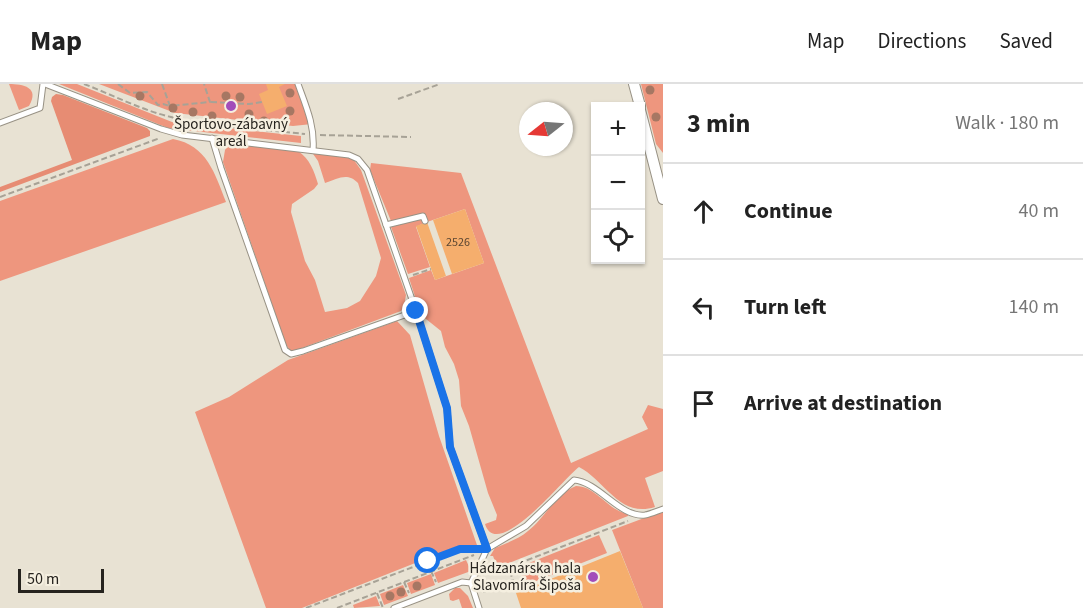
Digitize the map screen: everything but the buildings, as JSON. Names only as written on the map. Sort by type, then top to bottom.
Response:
[{"type":"street","points":[[634,84],[638,102]]},
{"type":"street","points":[[645,128],[663,199]]},
{"type":"lane","points":[[0,123],[40,108],[44,84],[167,131],[349,155],[358,159],[367,170],[416,311],[447,408],[450,447],[485,551]]},
{"type":"lane","points":[[298,84],[314,135],[313,150]]},
{"type":"lane","points":[[212,138],[220,168],[285,350],[291,354],[303,351],[416,311]]},
{"type":"lane","points":[[386,225],[423,216],[425,221]]},
{"type":"lane","points":[[479,608],[471,583],[485,551],[526,526],[574,480],[590,484],[622,508],[634,514],[645,515],[663,509]]},
{"type":"lane","points":[[394,608],[462,582],[471,583]]},
{"type":"path","points":[[84,84],[153,112],[222,126],[314,135],[411,137]]},
{"type":"path","points":[[118,84],[130,93],[147,92],[158,105],[262,102]]},
{"type":"path","points":[[162,84],[170,106]]},
{"type":"path","points":[[204,84],[210,102]]},
{"type":"path","points":[[398,99],[440,84]]},
{"type":"path","points":[[0,197],[159,139],[167,131]]},
{"type":"path","points":[[417,273],[431,269]]},
{"type":"path","points":[[482,592],[513,580],[510,572],[512,566],[645,515]]},
{"type":"path","points":[[306,608],[460,549],[485,551]]},
{"type":"path","points":[[337,608],[485,551]]},
{"type":"path","points":[[431,571],[439,591]]},
{"type":"path","points":[[404,582],[412,601]]},
{"type":"path","points":[[377,592],[383,608]]},
{"type":"path","points":[[319,603],[321,608]]},
{"type":"path","points":[[350,603],[352,608]]},
{"type":"shaded area","points":[[9,84],[24,86],[31,91],[32,100],[29,106],[19,110]]},
{"type":"shaded area","points":[[59,84],[77,84],[172,122],[301,136],[301,143],[168,128]]},
{"type":"shaded area","name":"Športovo-zábavný areál","points":[[99,84],[298,84],[312,124],[293,126],[175,113]]},
{"type":"shaded area","points":[[641,84],[663,84],[663,153],[656,144]]},
{"type":"shaded area","points":[[56,94],[147,128],[150,136],[0,192],[0,187],[72,160],[51,101]]},
{"type":"shaded area","points":[[173,139],[185,142],[202,154],[213,171],[226,202],[0,281],[0,201]]},
{"type":"shaded area","points":[[229,144],[298,151],[311,166],[318,184],[292,204],[291,212],[305,261],[315,280],[325,312],[347,308],[360,301],[376,276],[381,258],[358,183],[346,177],[325,183],[318,161],[311,151],[342,155],[354,160],[361,170],[406,295],[401,311],[294,351],[290,350],[286,345],[223,162],[225,150]]},
{"type":"shaded area","points":[[371,163],[461,173],[571,463],[648,429],[642,417],[648,405],[663,409],[663,471],[645,478],[655,507],[643,509],[622,503],[589,473],[579,467],[516,526],[503,533],[492,533],[485,524],[496,520],[497,515],[461,406],[459,380],[454,364],[445,347],[441,331],[421,315],[409,278],[431,270],[435,280],[484,263],[465,209],[427,222],[424,214],[391,221],[370,170]]},
{"type":"shaded area","points":[[420,219],[424,223],[416,227],[430,267],[408,274],[391,227]]},
{"type":"shaded area","points":[[397,321],[410,335],[439,436],[477,545],[458,546],[302,608],[266,608],[195,412],[229,397],[288,360]]},
{"type":"shaded area","points":[[576,486],[590,490],[628,516],[509,563],[507,573],[500,574],[493,556],[490,556],[495,548],[524,534],[556,500]]},
{"type":"shaded area","points":[[663,511],[663,608],[643,608],[612,530]]},
{"type":"shaded area","points":[[599,535],[607,553],[526,585],[519,567]]},
{"type":"shaded area","points":[[466,560],[471,571],[438,583],[434,573]]},
{"type":"shaded area","points":[[431,574],[435,585],[411,594],[407,583]]},
{"type":"shaded area","points":[[403,585],[408,596],[384,605],[380,594]]},
{"type":"shaded area","points":[[455,588],[460,588],[468,596],[473,608],[462,608],[459,599],[450,600],[449,594]]},
{"type":"shaded area","points":[[376,596],[380,606],[354,608],[353,605]]},
{"type":"place","name":"Športovo-zábavný areál","points":[[231,106]]},
{"type":"place","name":"Hádzanárska hala Slavomíra Šipoša","points":[[593,577]]},
{"type":"route","points":[[416,311],[447,408],[450,447],[487,549],[460,549],[428,561]]}]
